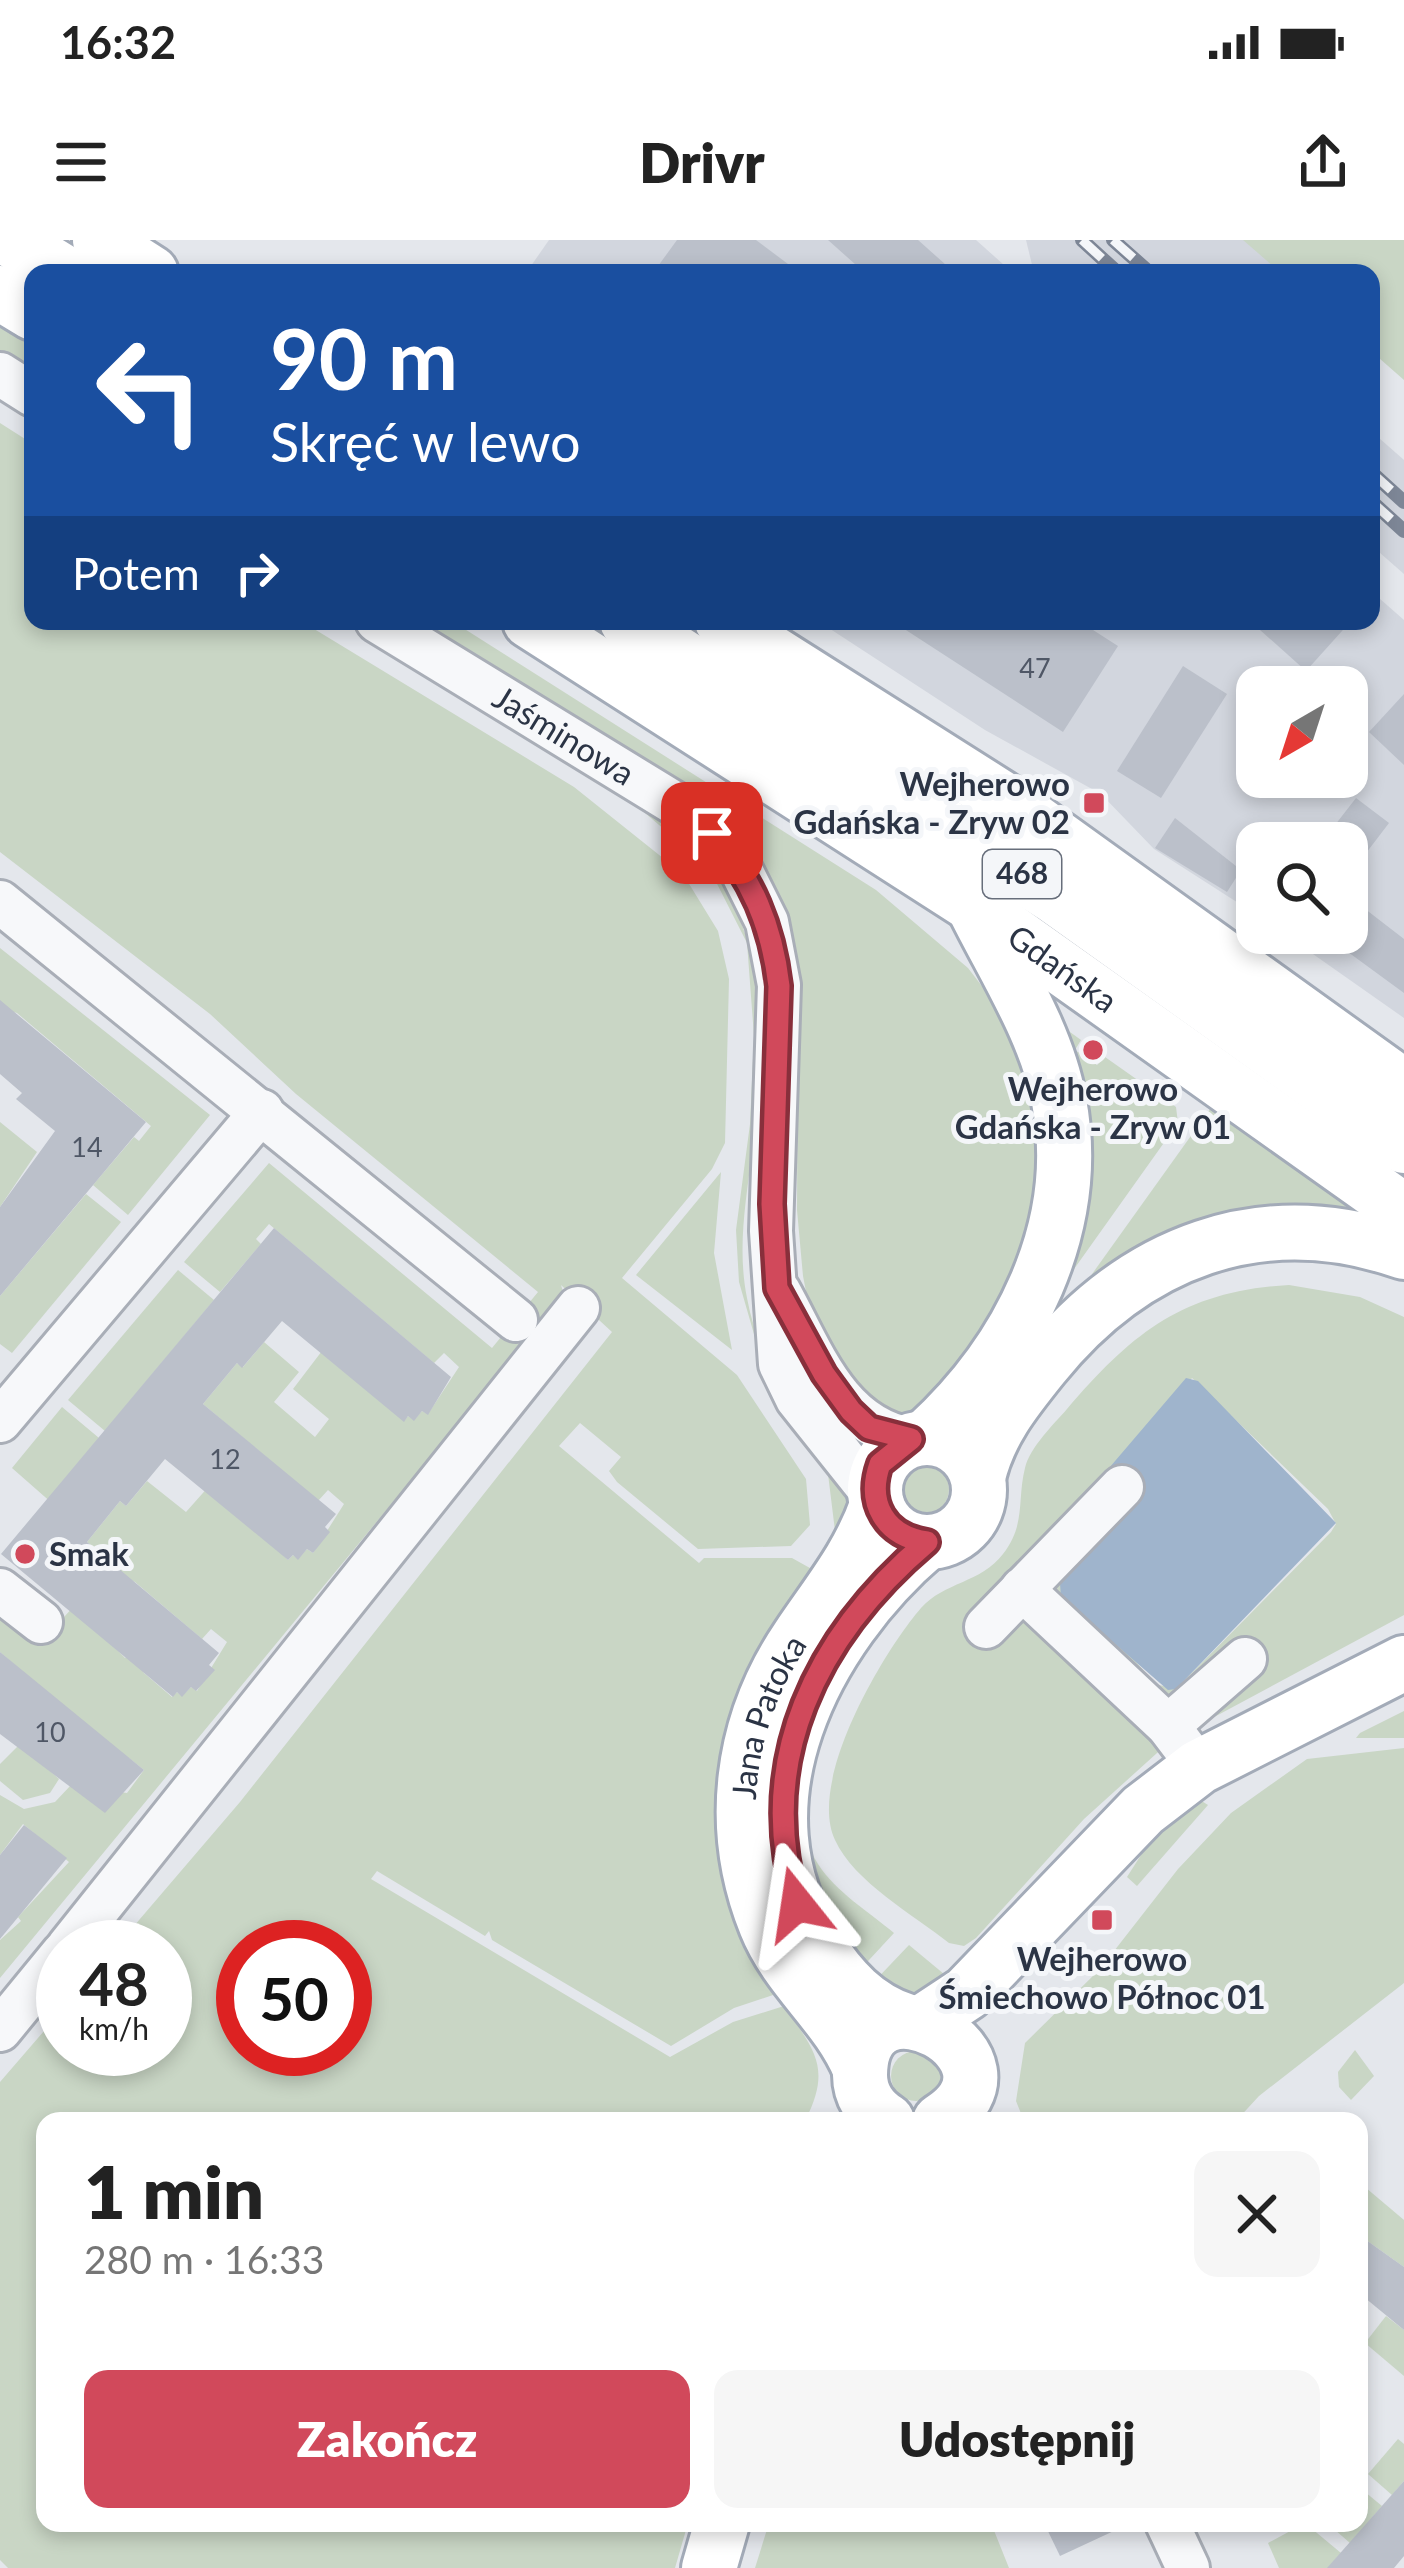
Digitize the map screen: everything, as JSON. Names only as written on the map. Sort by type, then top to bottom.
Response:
[{"type":"main road","points":[[11,240],[50,264]]},
{"type":"main road","points":[[100,240],[138,264]]},
{"type":"main road","name":"Gdańska","points":[[544,630],[973,905],[1404,1210]]},
{"type":"main road","name":"Gdańska","points":[[641,630],[1054,896],[1404,1146]]},
{"type":"main road","points":[[736,630],[960,769],[1404,1087]]},
{"type":"main road","points":[[973,905],[1044,1051],[1059,1098],[1064,1189],[1047,1261],[1021,1313],[963,1400],[880,1464],[876,1501],[890,1527],[927,1542],[950,1537],[968,1522],[978,1501],[978,1478],[997,1423],[1057,1347],[1109,1295],[1162,1262],[1197,1247],[1284,1234],[1404,1252]]},
{"type":"main road","points":[[1222,956],[1404,1054]]},
{"type":"main road","points":[[919,1438],[955,1444],[978,1478]]},
{"type":"main road","name":"Jana Patoka","points":[[861,2099],[850,2043],[786,1967],[767,1928],[752,1888],[741,1813],[754,1726],[765,1696],[795,1642],[857,1558],[876,1501]]},
{"type":"main road","name":"Jana Patoka","points":[[927,1542],[884,1579],[810,1690],[787,1750],[780,1793],[784,1856],[811,1934],[860,1996],[880,2012],[954,2039],[963,2100]]},
{"type":"main road","points":[[861,2099],[874,2037],[915,2022],[967,1993],[1066,1896],[1143,1810],[1183,1746],[1404,1663]]},
{"type":"main road","points":[[963,2100],[993,2015],[1066,1896]]},
{"type":"main road","points":[[709,2568],[719,2532]]},
{"type":"street","name":"Jaśminowa","points":[[392,630],[684,808],[740,869],[767,922],[779,986],[772,1204],[780,1364],[797,1399],[876,1501]]},
{"type":"street","points":[[0,902],[516,1320]]},
{"type":"street","points":[[0,1421],[262,1111]]},
{"type":"street","name":"Jaśminowa","points":[[777,1288],[824,1374],[851,1411],[869,1428],[919,1438]]},
{"type":"street","points":[[90,1920],[578,1308]]},
{"type":"street","points":[[986,1627],[1122,1487]]},
{"type":"street","points":[[1022,1589],[1183,1746],[1244,1659]]},
{"type":"street","points":[[0,1590],[41,1622]]},
{"type":"street","points":[[0,2030],[36,1986]]},
{"type":"shaded area","points":[[549,240],[976,240],[1003,264],[532,264]]},
{"type":"shaded area","points":[[1026,240],[1294,240],[1321,264],[1032,264]]},
{"type":"shaded area","points":[[1380,439],[1404,460],[1404,574],[1380,553]]},
{"type":"shaded area","points":[[1380,599],[1404,620],[1404,1018],[1313,954],[1368,954],[1368,822],[1236,822],[1236,902],[1154,849],[1101,794],[985,730],[832,630],[1380,630]]},
{"type":"green space","points":[[1243,240],[1404,240],[1404,380],[1380,359],[1380,264],[1271,264]]},
{"type":"green space","points":[[0,326],[24,341],[24,372],[0,357]]},
{"type":"green space","points":[[0,423],[24,438],[24,630],[316,630],[574,787],[683,874],[718,931],[729,979],[725,1143],[712,1169],[622,1278],[737,1375],[806,1479],[810,1525],[791,1546],[698,1549],[617,1482],[609,1471],[621,1457],[580,1423],[559,1446],[699,1563],[704,1558],[792,1558],[826,1577],[776,1994],[734,2008],[671,2046],[492,1940],[489,1931],[485,1936],[377,1871],[371,1879],[670,2057],[733,2022],[784,2006],[816,2060],[817,2087],[809,2112],[36,2112],[36,2532],[685,2532],[675,2568],[8,2568],[0,2560],[0,2082],[36,2040],[36,2076],[192,2076],[192,1920],[139,1920],[240,1802],[612,1332],[561,1285],[564,1295],[48,1920],[36,1920],[36,1934],[0,1978],[0,1940],[69,1862],[23,1824],[0,1855],[0,1795],[24,1809],[55,1802],[71,1785],[127,1793],[144,1770],[129,1758],[125,1761],[0,1652],[0,1610],[45,1638],[74,1606],[125,1658],[131,1653],[144,1673],[172,1697],[177,1692],[182,1696],[191,1687],[197,1691],[227,1642],[211,1629],[202,1639],[135,1582],[104,1566],[108,1560],[87,1542],[120,1501],[126,1506],[147,1481],[186,1512],[210,1485],[288,1560],[293,1555],[298,1559],[307,1549],[313,1553],[344,1504],[328,1490],[318,1501],[203,1404],[237,1363],[243,1367],[264,1342],[299,1372],[274,1402],[315,1437],[329,1419],[293,1389],[325,1347],[404,1421],[408,1416],[414,1420],[422,1411],[428,1414],[459,1367],[444,1353],[434,1363],[269,1224],[256,1239],[261,1244],[220,1292],[184,1262],[269,1163],[492,1348],[538,1292],[296,1094],[210,1014],[0,852]]},
{"type":"green space","points":[[420,630],[466,630],[876,890],[968,968],[998,1007],[1035,1083],[1040,1222],[966,1366],[907,1419],[858,1401],[809,1307],[797,1210],[798,976],[786,920],[756,857],[698,796]]},
{"type":"green space","points":[[630,800],[676,831],[711,867],[735,907],[750,951],[760,1048],[744,1225],[744,1279],[754,1326],[775,1378],[851,1499],[837,1547],[828,1474],[766,1376],[739,1282],[736,1230],[750,1124],[754,1036],[747,943],[709,868]]},
{"type":"green space","points":[[0,948],[210,1115],[128,1215],[93,1185],[134,1137],[139,1141],[151,1126],[17,1013],[0,1008]]},
{"type":"green space","points":[[1052,1019],[1081,1040],[1075,1050],[1097,1065],[1105,1057],[1176,1107],[1178,1123],[1047,1307]]},
{"type":"green space","points":[[1213,1105],[1381,1225],[1072,1302]]},
{"type":"green space","points":[[0,1122],[37,1152],[0,1207]]},
{"type":"green space","points":[[721,1172],[714,1253],[732,1350],[636,1275]]},
{"type":"green space","points":[[86,1194],[121,1222],[12,1353],[0,1344],[0,1296]]},
{"type":"green space","points":[[178,1270],[214,1300],[105,1431],[68,1400]]},
{"type":"green space","points":[[1289,1285],[1360,1297],[1404,1317],[1404,1615],[1190,1730],[1172,1705],[1049,1597],[1057,1569],[1155,1684],[1176,1689],[1331,1532],[1336,1524],[1328,1509],[1192,1378],[1019,1615],[1167,1744],[1084,1819],[976,1938],[964,1946],[949,1943],[870,1884],[835,1840],[829,1815],[831,1785],[853,1718],[870,1685],[905,1628],[930,1599],[984,1571],[1003,1554],[1015,1533],[1032,1452],[1115,1358],[1163,1320],[1190,1307],[1219,1296]]},
{"type":"green space","points":[[62,1407],[99,1438],[62,1482],[53,1504],[12,1468]]},
{"type":"green space","points":[[923,1463],[941,1471],[949,1489],[941,1507],[923,1515],[905,1507],[897,1489],[905,1471]]},
{"type":"green space","points":[[868,1644],[828,1722],[808,1782],[805,1812],[807,1840],[825,1874],[894,1933],[857,1973],[809,1894],[801,1757]]},
{"type":"green space","points":[[1404,1711],[1404,1738],[1356,1738],[1360,1733]]},
{"type":"green space","points":[[20,1744],[59,1779],[50,1793],[23,1800],[0,1781],[0,1764]]},
{"type":"green space","points":[[1404,1748],[1404,1983],[1244,2112],[1020,2112],[1016,2101],[1025,2043],[1100,1969],[1178,1869],[1231,1813],[1307,1759]]},
{"type":"green space","points":[[1200,1800],[1208,1805],[1137,1886],[1127,1877],[1162,1822]]},
{"type":"green space","points":[[909,1945],[956,1984],[927,2002],[870,1986]]},
{"type":"green space","points":[[1355,2050],[1374,2076],[1351,2100],[1339,2087],[1338,2072]]},
{"type":"green space","points":[[916,2051],[933,2059],[941,2076],[933,2093],[916,2101],[899,2093],[891,2076],[899,2059]]},
{"type":"green space","points":[[1368,2190],[1404,2220],[1404,2267],[1368,2241]]},
{"type":"green space","points":[[1386,2316],[1404,2330],[1404,2376],[1368,2346]]},
{"type":"green space","points":[[1398,2439],[1404,2444],[1404,2481],[1392,2495],[1368,2474]]},
{"type":"green space","points":[[1368,2494],[1382,2506],[1368,2522]]},
{"type":"green space","points":[[766,2532],[995,2532],[1009,2568],[755,2568]]},
{"type":"green space","points":[[1288,2532],[1316,2532],[1341,2553],[1328,2568],[1279,2568],[1268,2543]]},
{"type":"green space","points":[[1337,2532],[1360,2532],[1350,2543]]},
{"type":"water","points":[[1186,1378],[1198,1381],[1336,1523],[1176,1689],[1168,1690],[1061,1597],[1059,1570],[1039,1550]]},
{"type":"building","points":[[677,240],[756,240],[788,264],[660,264]]},
{"type":"building","points":[[828,240],[918,240],[945,264],[855,264]]},
{"type":"building","points":[[906,630],[1093,630],[1118,646],[1063,732]]},
{"type":"building","points":[[1260,630],[1343,630],[1310,666],[1300,666]]},
{"type":"building","points":[[1183,666],[1227,694],[1161,798],[1117,771]]},
{"type":"building","points":[[1404,694],[1404,765],[1369,732]]},
{"type":"building","points":[[1356,798],[1389,823],[1368,850],[1368,822],[1337,822]]},
{"type":"building","points":[[1175,818],[1236,866],[1236,878],[1227,892],[1155,848]]},
{"type":"building","points":[[1368,911],[1404,939],[1404,993],[1351,954],[1368,954]]},
{"type":"building","points":[[0,1000],[146,1122],[0,1296],[0,1207],[55,1131],[16,1099],[22,1093],[0,1074]]},
{"type":"building","points":[[274,1228],[451,1377],[428,1415],[422,1411],[414,1421],[408,1416],[404,1422],[282,1321],[242,1368],[237,1363],[203,1404],[336,1514],[325,1527],[330,1532],[313,1553],[307,1549],[298,1560],[293,1555],[288,1560],[165,1459],[126,1506],[120,1501],[87,1542],[219,1653],[209,1665],[215,1670],[196,1691],[191,1687],[182,1697],[177,1692],[173,1697],[1,1554]]},
{"type":"building","points":[[0,1652],[144,1770],[105,1813],[0,1734]]},
{"type":"building","points":[[24,1825],[67,1858],[0,1939],[0,1855]]},
{"type":"building","points":[[1368,2241],[1404,2267],[1404,2330],[1368,2300]]},
{"type":"building","points":[[1404,2481],[1404,2556],[1394,2568],[1327,2568],[1359,2532],[1368,2532],[1368,2522]]},
{"type":"building","points":[[1048,2532],[1112,2532],[1060,2556]]},
{"type":"railway","points":[[1082,240],[1108,264]]},
{"type":"railway","points":[[1113,240],[1140,264]]},
{"type":"railway","points":[[1380,480],[1404,502]]},
{"type":"railway","points":[[1380,509],[1404,531]]},
{"type":"place","name":"Wejherowo Gdańska - Zryw 02","points":[[1094,803]]},
{"type":"place","name":"Wejherowo Gdańska - Zryw 01","points":[[1093,1050]]},
{"type":"place","name":"Smak","points":[[25,1554]]},
{"type":"place","name":"Wejherowo Śmiechowo Północ 01","points":[[1102,1920]]},
{"type":"route","points":[[712,833],[757,898],[776,954],[772,1232],[777,1288],[824,1374],[851,1411],[869,1428],[911,1439],[893,1448],[880,1464],[874,1497],[890,1527],[904,1537],[927,1542],[877,1588],[810,1690],[798,1718],[780,1793],[781,1839],[797,1904]]}]
